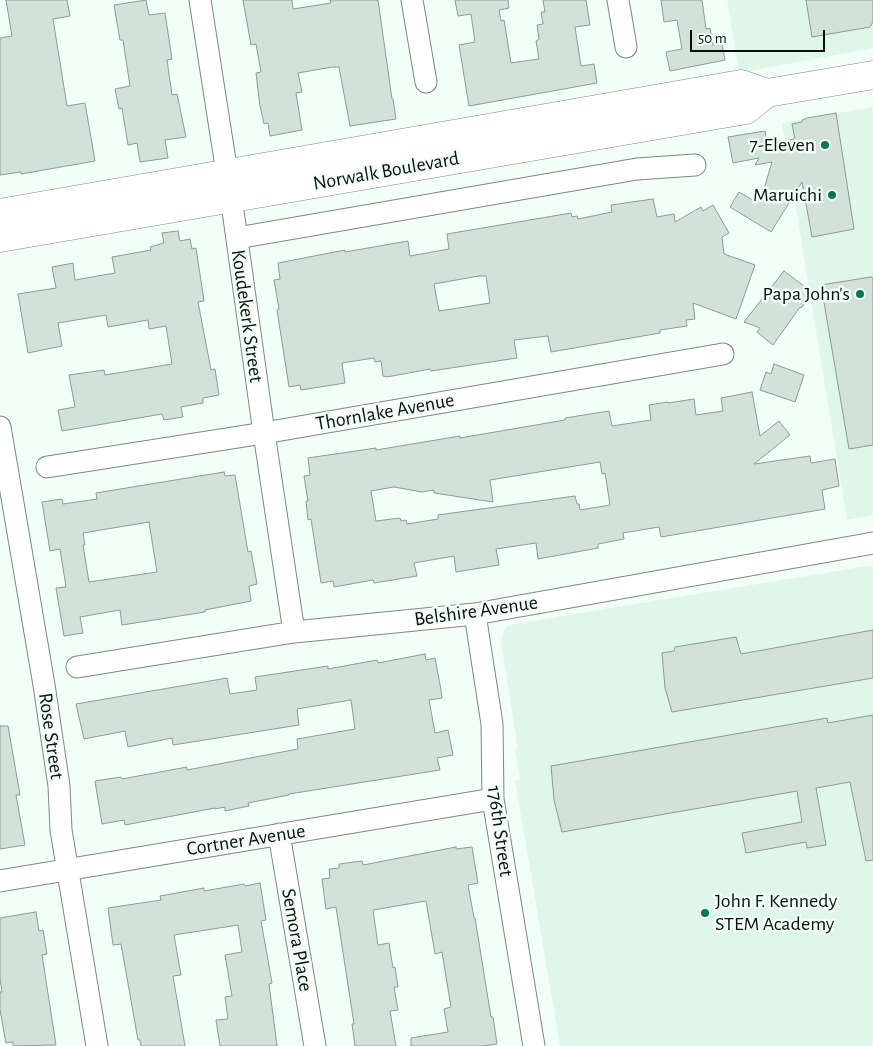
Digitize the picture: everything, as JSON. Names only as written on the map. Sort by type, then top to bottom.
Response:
[{"type":"main road","name":"Norwalk Boulevard","points":[[0,238],[229,186],[741,84],[767,93],[873,75]]},
{"type":"main road","name":"Norwalk Boulevard","points":[[0,213],[229,186]]},
{"type":"street","name":"Koudekerk Street","points":[[200,0],[237,238],[294,632]]},
{"type":"street","points":[[412,0],[426,82]]},
{"type":"street","points":[[618,0],[626,47]]},
{"type":"street","name":"Norwalk Boulevard","points":[[237,238],[637,169],[695,165]]},
{"type":"street","name":"Thornlake Avenue","points":[[47,467],[264,433],[723,354]]},
{"type":"street","name":"Rose Street","points":[[0,427],[44,685],[59,786],[61,830],[97,1046]]},
{"type":"street","name":"Belshire Avenue","points":[[77,667],[294,632],[475,614],[873,543]]},
{"type":"street","name":"176th Street","points":[[475,614],[492,724],[493,799],[534,1046]]},
{"type":"street","name":"Cortner Avenue","points":[[0,881],[493,799]]},
{"type":"street","name":"Semora Place","points":[[279,834],[315,1046]]},
{"type":"shaded area","points":[[727,0],[873,0],[873,48],[739,73]]},
{"type":"shaded area","points":[[873,107],[873,515],[847,520],[782,123]]},
{"type":"shaded area","name":"John F. Kennedy STEM Academy","points":[[873,565],[873,1046],[560,1046],[515,780],[520,779],[515,749],[518,748],[501,643],[504,630],[509,625]]},
{"type":"building","points":[[6,0],[67,0],[70,16],[53,19],[67,106],[85,103],[95,161],[21,174],[21,172],[0,175],[0,38],[12,36]]},
{"type":"building","points":[[146,0],[149,15],[165,13],[172,59],[167,60],[172,95],[177,94],[186,137],[165,140],[168,158],[140,162],[137,143],[128,145],[122,108],[119,109],[115,89],[130,86],[123,40],[120,40],[114,5]]},
{"type":"building","points":[[243,0],[292,0],[293,9],[331,3],[330,0],[378,0],[396,119],[350,126],[339,67],[332,67],[298,73],[302,92],[296,93],[302,130],[270,136],[268,123],[264,124],[260,106],[256,73],[261,72],[256,44],[251,45]]},
{"type":"building","points":[[455,0],[508,0],[509,8],[499,10],[501,21],[504,20],[511,63],[539,59],[536,41],[539,39],[537,25],[543,24],[541,12],[545,12],[543,0],[586,0],[590,25],[575,27],[581,66],[594,64],[597,83],[469,106],[459,45],[475,42],[471,14],[458,16]]},
{"type":"building","points":[[661,0],[702,0],[706,29],[710,28],[713,45],[722,43],[725,60],[670,71],[666,52],[682,49],[677,20],[664,22]]},
{"type":"building","points":[[806,0],[873,0],[873,22],[870,27],[812,37]]},
{"type":"building","points":[[836,113],[854,229],[812,237],[802,182],[771,232],[730,207],[739,192],[756,202],[764,189],[772,162],[755,165],[759,158],[733,163],[728,137],[765,131],[768,145],[769,143],[795,139],[792,124],[802,122],[802,120],[807,118]]},
{"type":"building","points":[[653,199],[657,217],[674,214],[675,222],[701,207],[703,211],[713,205],[729,233],[722,237],[724,254],[755,265],[736,319],[693,303],[695,319],[686,320],[687,326],[660,330],[660,333],[551,352],[548,336],[514,340],[517,358],[431,371],[430,369],[387,377],[383,376],[381,361],[375,362],[374,358],[342,363],[345,383],[301,390],[300,385],[289,387],[274,280],[280,279],[278,263],[345,250],[345,252],[408,241],[410,256],[449,249],[447,234],[571,213],[572,217],[577,216],[578,219],[612,212],[611,205]],"holes":[[[486,276],[490,303],[439,311],[434,284]]]},
{"type":"building","points":[[178,231],[180,241],[190,239],[192,249],[196,248],[204,301],[198,302],[211,370],[215,369],[219,395],[203,398],[203,403],[181,407],[183,417],[164,420],[162,414],[62,431],[58,410],[75,407],[69,375],[104,370],[105,375],[172,364],[166,326],[149,329],[148,320],[108,327],[106,315],[58,323],[62,346],[28,353],[18,294],[56,288],[52,267],[73,263],[75,280],[115,273],[112,257],[151,250],[150,247],[164,243],[162,233]]},
{"type":"building","points":[[784,271],[813,293],[800,307],[773,345],[757,332],[760,328],[744,322]]},
{"type":"building","points":[[873,278],[873,445],[849,449],[821,285]]},
{"type":"building","points":[[774,364],[804,375],[795,402],[760,390],[766,372],[771,374]]},
{"type":"building","points":[[752,392],[760,436],[779,421],[790,435],[754,464],[810,456],[811,463],[835,459],[839,486],[822,490],[825,509],[661,537],[659,527],[623,533],[624,539],[598,544],[598,548],[538,559],[536,543],[496,549],[499,565],[456,572],[454,556],[414,563],[417,576],[374,583],[373,580],[334,587],[333,581],[321,583],[311,519],[308,520],[306,501],[308,501],[304,476],[310,475],[308,458],[376,448],[376,450],[460,436],[460,438],[609,411],[612,426],[651,420],[649,405],[694,399],[696,415],[723,411],[721,398]],"holes":[[[600,462],[602,474],[605,473],[610,505],[580,510],[575,496],[438,515],[438,519],[407,524],[406,520],[401,521],[400,518],[376,521],[371,491],[394,487],[422,492],[434,490],[434,493],[493,502],[490,480]]]},
{"type":"building","points":[[224,472],[225,476],[235,475],[248,552],[251,551],[257,584],[249,586],[251,601],[205,610],[205,612],[122,625],[120,610],[80,617],[83,633],[64,636],[56,588],[66,587],[60,549],[50,551],[42,502],[62,499],[63,504],[97,499],[96,493]],"holes":[[[149,522],[157,572],[89,582],[83,533]]]},
{"type":"building","points":[[873,630],[873,678],[672,712],[665,688],[662,653],[674,651],[675,647],[736,637],[741,654]]},
{"type":"building","points":[[425,654],[426,660],[435,658],[441,690],[442,698],[429,700],[435,733],[448,730],[453,755],[437,758],[440,770],[289,794],[248,803],[249,806],[225,811],[225,807],[215,808],[125,825],[124,820],[102,824],[95,781],[121,777],[122,779],[187,767],[187,770],[298,749],[297,739],[355,729],[351,700],[297,709],[299,725],[173,745],[172,738],[128,747],[125,731],[84,739],[76,704],[227,678],[230,694],[257,690],[255,677],[328,666],[328,669],[377,660],[378,663]]},
{"type":"building","points":[[873,715],[873,860],[866,861],[850,782],[816,788],[826,845],[807,848],[806,842],[746,853],[742,833],[802,822],[797,791],[562,832],[554,800],[551,766],[827,718],[828,723]]},
{"type":"building","points":[[0,726],[8,726],[20,795],[16,795],[25,845],[0,849]]},
{"type":"building","points":[[456,847],[456,849],[472,847],[478,883],[468,885],[497,1044],[483,1046],[411,1046],[411,1038],[448,1032],[444,1009],[451,1007],[442,952],[435,954],[426,901],[373,910],[378,945],[389,943],[393,968],[395,967],[398,987],[394,987],[398,1010],[390,1011],[396,1046],[355,1046],[352,1024],[354,1024],[336,907],[326,909],[322,879],[330,878],[329,869],[339,868],[339,864],[362,861],[363,865]]},
{"type":"building","points":[[260,883],[266,920],[261,921],[272,983],[269,984],[277,1046],[220,1046],[216,1020],[228,1019],[225,997],[232,996],[225,955],[242,952],[238,925],[174,935],[181,975],[173,976],[185,1046],[141,1046],[140,1040],[138,1040],[121,944],[113,945],[108,908],[161,900],[160,896],[204,888],[204,891]]},
{"type":"building","points":[[36,912],[39,931],[43,930],[47,954],[42,955],[56,1045],[13,1046],[13,1042],[6,1043],[0,1010],[0,992],[2,992],[0,978],[0,918]]},
{"type":"place","name":"7-Eleven","points":[[825,145]]},
{"type":"place","name":"Maruichi","points":[[832,195]]},
{"type":"place","name":"Papa John's","points":[[860,294]]},
{"type":"place","name":"John F. Kennedy STEM Academy","points":[[705,913]]}]
